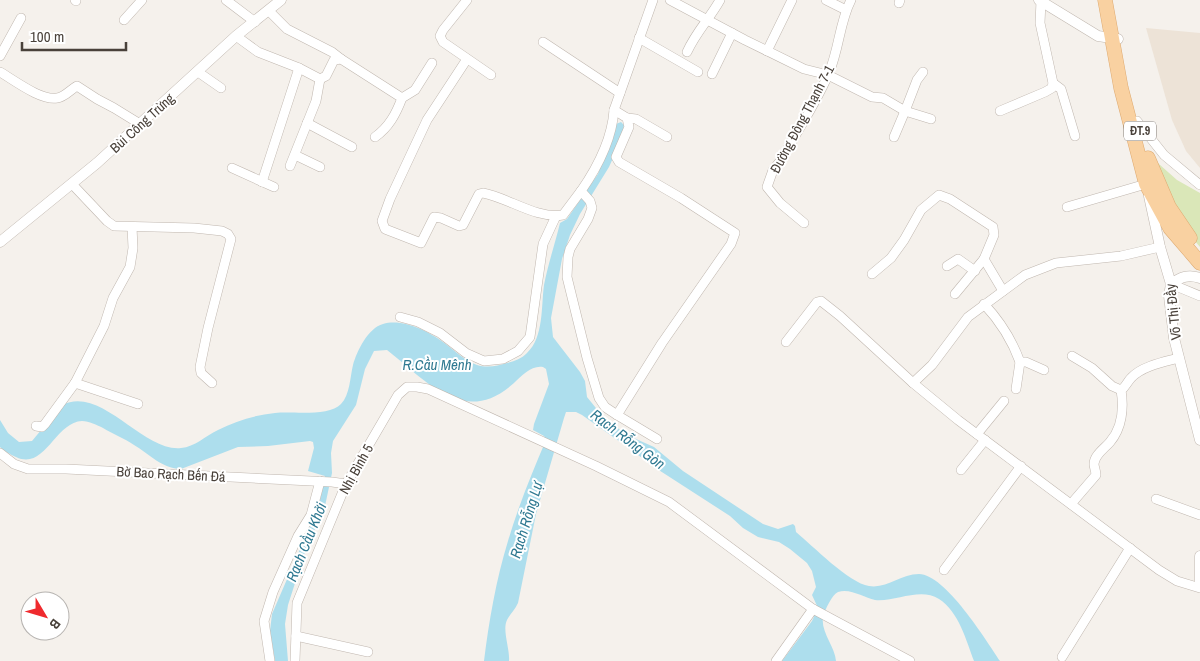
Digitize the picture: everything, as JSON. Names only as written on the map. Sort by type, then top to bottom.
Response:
[{"type":"main road","name":"ĐT.9","points":[[1105,0],[1136,121],[1151,168],[1161,192],[1178,222],[1200,250]]},
{"type":"main road","name":"ĐT.9","points":[[1112,0],[1121,88],[1146,184],[1170,228],[1200,263]]},
{"type":"street","points":[[124,20],[142,0]]},
{"type":"street","points":[[226,0],[255,22]]},
{"type":"street","name":"Bùi Công Trừng","points":[[0,242],[72,184],[236,36],[281,0]]},
{"type":"street","points":[[467,0],[440,36],[443,42],[491,75]]},
{"type":"street","points":[[467,59],[427,120],[390,199],[382,221],[385,229],[421,243],[434,217],[459,226],[463,225],[479,194],[483,193],[507,199],[531,211],[556,216],[564,215],[585,196],[609,137],[614,120],[614,110],[652,0]]},
{"type":"street","points":[[670,0],[732,34],[804,69],[828,75],[872,97],[883,98],[905,111],[931,119]]},
{"type":"street","points":[[688,52],[695,35],[709,20],[720,0]]},
{"type":"street","points":[[767,51],[792,0]]},
{"type":"street","points":[[826,0],[846,10]]},
{"type":"street","name":"Đường Đông Thạnh 7-1","points":[[804,223],[780,203],[766,187],[773,170],[782,159],[828,75],[843,27],[846,10],[851,0]]},
{"type":"street","points":[[1040,0],[1098,36],[1115,38]]},
{"type":"street","points":[[1000,111],[1052,88],[1053,83],[1040,23],[1040,0]]},
{"type":"street","points":[[268,11],[287,29],[332,52],[402,98]]},
{"type":"street","points":[[0,56],[21,18]]},
{"type":"street","points":[[712,74],[732,34]]},
{"type":"street","points":[[236,36],[258,52],[320,79]]},
{"type":"street","points":[[639,38],[698,72]]},
{"type":"street","points":[[543,42],[620,93]]},
{"type":"street","points":[[320,79],[326,76],[334,60],[341,59]]},
{"type":"street","points":[[375,137],[385,130],[396,114],[402,98],[415,90],[432,63]]},
{"type":"street","points":[[262,182],[298,68]]},
{"type":"street","points":[[0,72],[39,94],[55,98],[78,86],[140,124]]},
{"type":"street","points":[[198,72],[221,88]]},
{"type":"street","points":[[894,137],[922,72]]},
{"type":"street","points":[[290,166],[316,101],[320,79]]},
{"type":"street","points":[[1053,83],[1061,89],[1075,136]]},
{"type":"street","points":[[614,110],[627,118],[636,119],[667,137]]},
{"type":"street","points":[[617,415],[662,344],[732,244],[735,233],[681,198],[619,162],[616,157],[628,127],[627,118]]},
{"type":"street","points":[[1136,121],[1164,155],[1200,185]]},
{"type":"street","points":[[307,123],[352,147]]},
{"type":"street","points":[[295,155],[320,167]]},
{"type":"street","points":[[232,168],[274,186]]},
{"type":"street","points":[[72,184],[114,226],[194,228],[222,231],[228,234],[231,239],[200,367],[201,373],[212,383]]},
{"type":"street","points":[[1068,207],[1146,184]]},
{"type":"street","name":"Võ Thị Đầy","points":[[1146,184],[1160,247],[1171,284],[1169,296],[1174,338],[1200,440]]},
{"type":"street","points":[[872,274],[891,258],[921,210],[939,194],[992,226],[994,235],[984,259],[955,294]]},
{"type":"street","points":[[585,196],[592,208],[570,249],[567,277],[587,358],[599,398],[605,406],[657,439]]},
{"type":"street","points":[[400,317],[418,322],[440,333],[466,353],[484,361],[503,359],[518,352],[530,337],[543,244],[556,216]]},
{"type":"street","points":[[36,426],[42,427],[45,424],[75,383],[104,326],[114,298],[130,267],[133,248],[132,227]]},
{"type":"street","points":[[913,383],[932,365],[968,317],[1025,275],[1056,263],[1121,256],[1160,247]]},
{"type":"street","points":[[984,259],[1003,291]]},
{"type":"street","points":[[947,266],[958,260],[975,271]]},
{"type":"street","points":[[1171,284],[1185,276],[1190,275],[1200,278]]},
{"type":"street","points":[[1171,284],[1200,296]]},
{"type":"street","points":[[786,342],[818,302],[821,301],[913,383],[977,434],[1159,570],[1177,581],[1200,587],[1200,556]]},
{"type":"street","points":[[984,304],[998,318],[1014,346],[1020,362],[1016,389]]},
{"type":"street","points":[[1072,356],[1092,368],[1112,386],[1121,390]]},
{"type":"street","points":[[1121,390],[1125,388],[1130,378],[1139,371],[1179,358]]},
{"type":"street","points":[[1020,362],[1026,362],[1044,370]]},
{"type":"street","points":[[75,383],[138,404]]},
{"type":"street","name":"Nhị Bình 5","points":[[295,661],[297,603],[346,484],[398,395],[407,387],[428,389],[669,502],[814,610]]},
{"type":"street","points":[[1071,504],[1096,475],[1094,463],[1100,451],[1111,442],[1117,430],[1122,416],[1121,390]]},
{"type":"street","points":[[977,434],[1004,401]]},
{"type":"street","points":[[961,470],[985,440]]},
{"type":"street","name":"Bờ Bao Rạch Bến Đá","points":[[0,452],[14,464],[28,469],[66,469],[325,481],[346,484]]},
{"type":"street","points":[[944,570],[1021,466]]},
{"type":"street","points":[[270,661],[264,621],[273,592],[298,536],[311,515],[325,481]]},
{"type":"street","points":[[1156,498],[1200,515]]},
{"type":"street","points":[[1062,657],[1130,548]]},
{"type":"street","points":[[776,661],[814,610],[910,661]]},
{"type":"street","points":[[296,636],[368,652]]},
{"type":"shaded area","points":[[1146,28],[1200,33],[1200,168],[1186,151],[1172,120]]},
{"type":"green space","points":[[1151,157],[1177,180],[1200,193],[1200,247],[1184,228]]},
{"type":"water","name":"R.Cầu Mênh","points":[[621,122],[624,125],[622,138],[609,167],[580,214],[570,235],[562,259],[551,318],[553,337],[580,372],[585,381],[587,397],[604,418],[627,435],[654,447],[683,471],[763,524],[778,529],[793,524],[796,532],[821,554],[861,583],[876,586],[888,584],[906,576],[919,574],[929,577],[941,585],[964,610],[1000,661],[974,661],[957,619],[952,611],[939,599],[924,594],[875,600],[853,592],[843,591],[838,592],[831,599],[823,620],[823,626],[836,661],[782,661],[812,621],[818,608],[812,595],[816,587],[812,571],[807,563],[779,542],[758,537],[743,528],[730,516],[651,465],[582,415],[576,412],[566,412],[536,514],[518,603],[506,624],[509,661],[484,661],[493,601],[504,556],[530,477],[546,440],[544,436],[533,430],[549,384],[546,369],[543,367],[527,371],[496,396],[479,401],[462,401],[432,386],[387,350],[374,351],[365,369],[356,405],[333,441],[331,453],[332,473],[325,506],[305,552],[288,605],[285,624],[288,661],[275,661],[270,631],[272,614],[319,505],[325,476],[308,471],[314,448],[313,442],[238,447],[181,469],[162,464],[126,440],[85,421],[73,423],[64,429],[43,452],[26,460],[6,452],[0,447],[0,420],[8,433],[19,442],[32,441],[62,405],[77,401],[92,404],[107,411],[152,440],[166,446],[181,448],[195,443],[213,432],[253,417],[275,413],[328,411],[341,404],[344,400],[357,353],[368,335],[383,324],[406,324],[422,330],[477,365],[496,366],[520,358],[532,346],[539,330],[547,269],[560,223],[567,219],[598,174],[616,124]]},
{"type":"water label","name":"Rạch Rỗng Gòn","points":[[628,439]]},
{"type":"water label","name":"Rạch Rỗng Lự","points":[[526,520]]},
{"type":"water label","name":"Rạch Cầu Khởi","points":[[306,542]]}]
